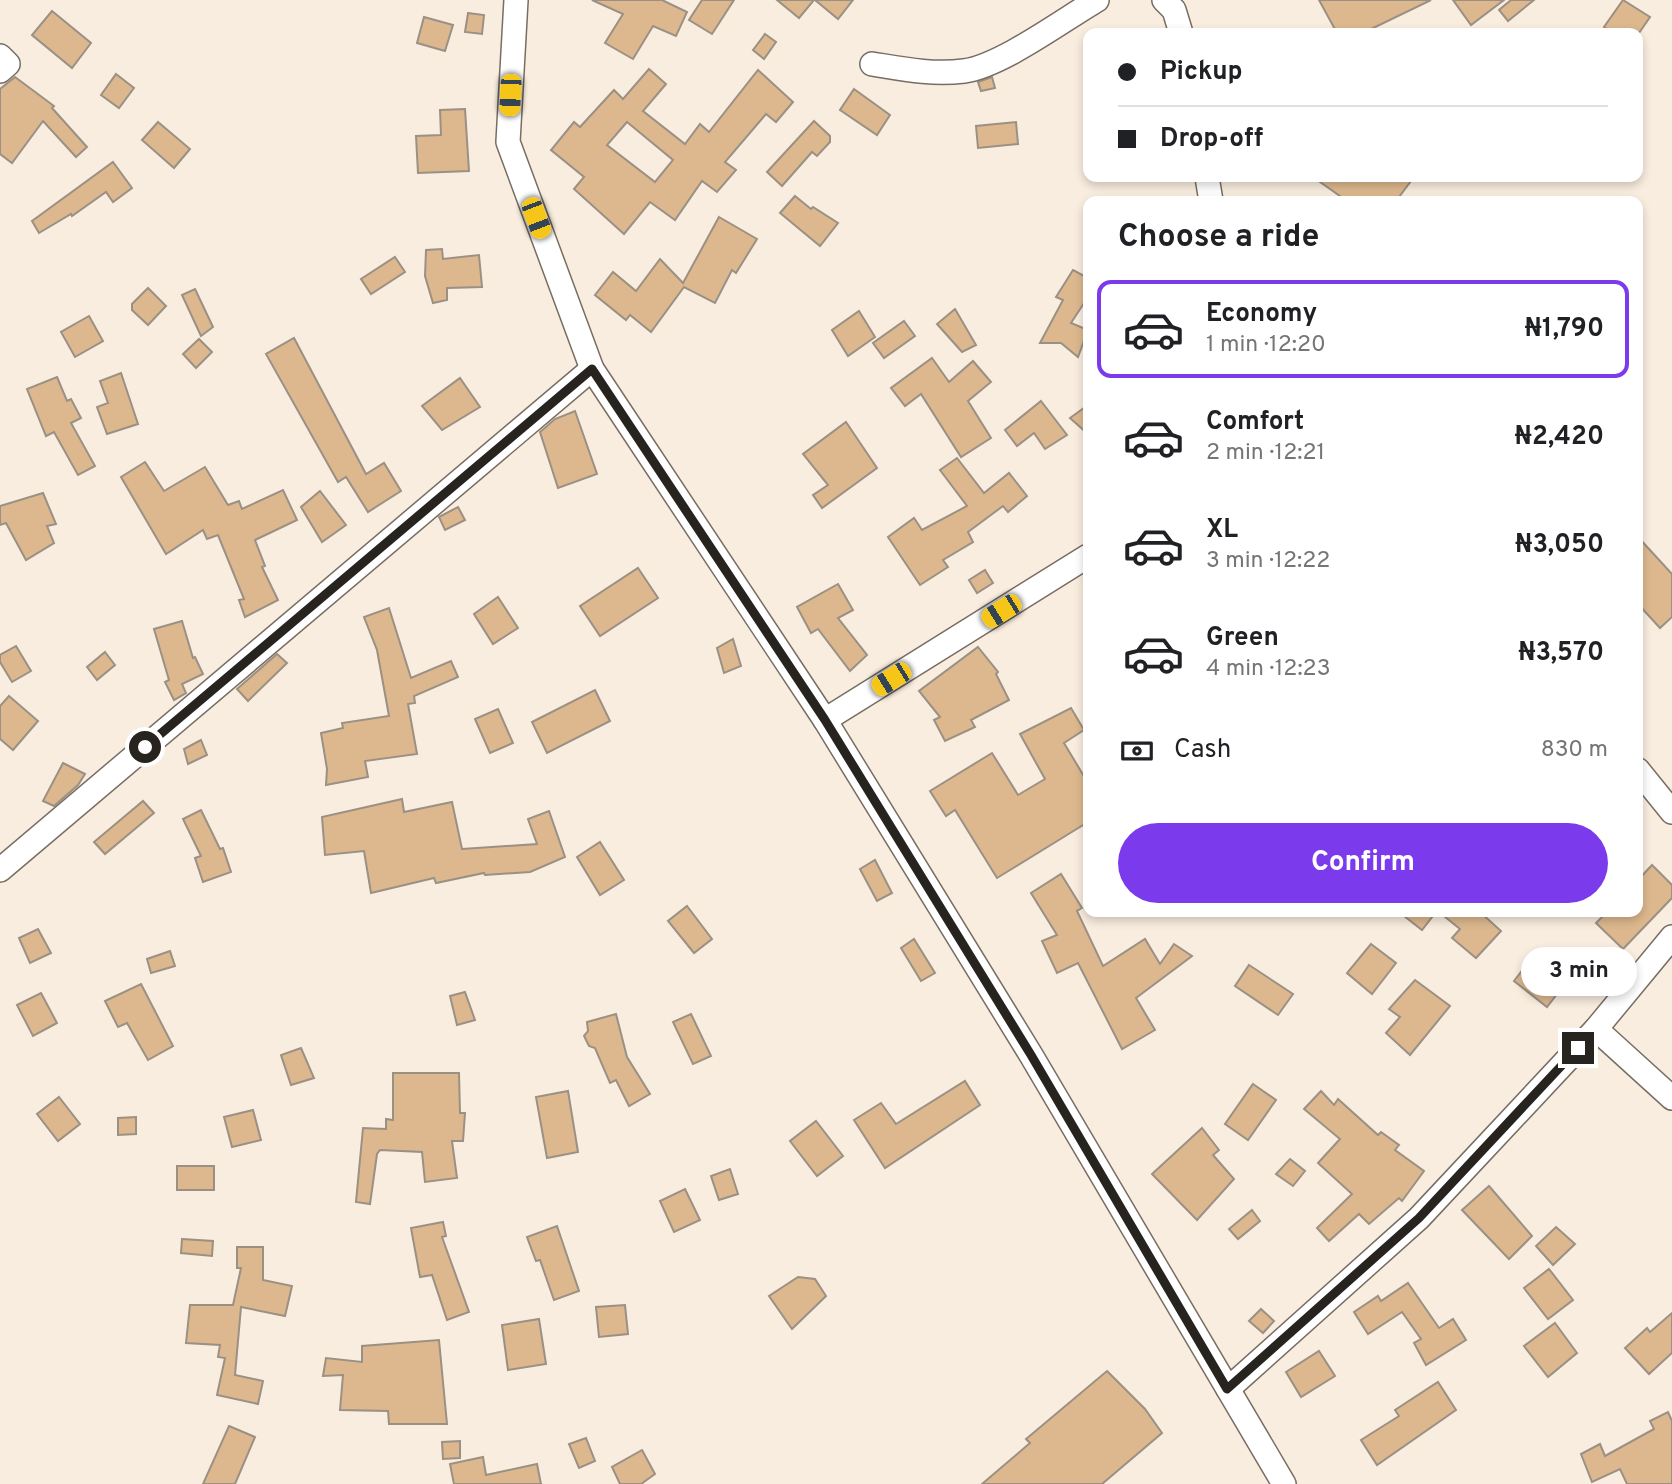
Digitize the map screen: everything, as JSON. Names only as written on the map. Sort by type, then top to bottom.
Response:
[{"type":"street","points":[[516,0],[508,142],[592,369],[825,720],[1031,1055],[1284,1484]]},
{"type":"street","points":[[872,64],[929,73],[967,71],[1010,52],[1097,0]]},
{"type":"street","points":[[1164,0],[1174,10],[1179,28]]},
{"type":"street","points":[[0,56],[8,64],[0,71]]},
{"type":"street","points":[[0,870],[592,369]]},
{"type":"street","points":[[825,720],[1083,559]]},
{"type":"street","points":[[1643,776],[1672,812]]},
{"type":"street","points":[[1227,1389],[1419,1218],[1596,1029],[1672,937]]},
{"type":"street","points":[[1596,1029],[1672,1098]]},
{"type":"building","points":[[592,0],[662,0],[687,12],[676,36],[653,26],[633,59],[605,43],[623,14]]},
{"type":"building","points":[[702,0],[734,0],[712,34],[689,20]]},
{"type":"building","points":[[777,0],[814,0],[799,18]]},
{"type":"building","points":[[815,0],[853,0],[838,19]]},
{"type":"building","points":[[1319,0],[1431,0],[1373,28],[1334,28]]},
{"type":"building","points":[[1453,0],[1504,0],[1471,25]]},
{"type":"building","points":[[1511,0],[1534,0],[1508,21],[1499,10]]},
{"type":"building","points":[[1623,0],[1650,17],[1642,28],[1604,27]]},
{"type":"building","points":[[52,11],[91,43],[72,68],[32,35]]},
{"type":"building","points":[[468,13],[484,15],[482,34],[465,32]]},
{"type":"building","points":[[424,17],[453,25],[445,51],[417,43]]},
{"type":"building","points":[[765,34],[776,42],[764,59],[753,50]]},
{"type":"building","points":[[649,69],[666,84],[643,111],[685,144],[700,124],[709,132],[758,70],[793,102],[776,122],[766,114],[725,162],[736,170],[717,192],[702,181],[675,220],[650,202],[624,234],[574,189],[584,177],[551,150],[574,122],[580,127],[614,90],[623,99]],"holes":[[[627,122],[673,160],[655,182],[607,145]]]},
{"type":"building","points":[[116,74],[134,88],[119,108],[101,95]]},
{"type":"building","points":[[15,77],[54,106],[52,108],[87,147],[76,157],[43,121],[12,163],[0,154],[0,89]]},
{"type":"building","points":[[992,77],[995,88],[981,91],[978,82]]},
{"type":"building","points":[[854,89],[890,115],[877,135],[840,110]]},
{"type":"building","points":[[465,109],[469,171],[418,173],[416,136],[441,135],[440,110]]},
{"type":"building","points":[[814,121],[830,136],[830,142],[817,156],[812,152],[782,186],[767,172]]},
{"type":"building","points":[[158,122],[190,149],[174,168],[142,140]]},
{"type":"building","points":[[1016,122],[1018,144],[978,148],[976,126]]},
{"type":"building","points":[[113,162],[132,188],[113,202],[106,192],[72,216],[71,214],[39,233],[32,221]]},
{"type":"building","points":[[1320,182],[1410,182],[1400,196],[1340,196]]},
{"type":"building","points":[[795,196],[811,209],[813,207],[838,223],[820,246],[780,213]]},
{"type":"building","points":[[719,217],[757,239],[736,273],[732,270],[715,303],[684,287],[651,332],[630,315],[626,320],[595,295],[613,272],[636,291],[660,259],[683,283]]},
{"type":"building","points":[[442,249],[443,259],[479,255],[482,287],[447,288],[447,300],[433,303],[425,276],[426,250]]},
{"type":"building","points":[[395,257],[405,272],[371,294],[361,279]]},
{"type":"building","points":[[1073,270],[1083,275],[1083,305],[1071,323],[1083,328],[1083,344],[1078,357],[1061,343],[1040,343],[1063,300],[1056,297]]},
{"type":"building","points":[[148,288],[166,306],[148,325],[132,310],[132,304]]},
{"type":"building","points":[[195,289],[213,327],[201,336],[182,295]]},
{"type":"building","points":[[955,309],[976,345],[962,352],[937,324]]},
{"type":"building","points":[[859,311],[875,337],[848,356],[832,330]]},
{"type":"building","points":[[89,316],[103,341],[75,357],[61,332]]},
{"type":"building","points":[[904,321],[915,336],[884,358],[873,343]]},
{"type":"building","points":[[294,338],[366,474],[384,463],[401,491],[368,512],[346,477],[338,482],[266,354]]},
{"type":"building","points":[[199,339],[212,352],[196,368],[183,354]]},
{"type":"building","points":[[932,358],[949,382],[973,361],[991,382],[968,401],[991,438],[961,457],[921,394],[905,406],[891,388]]},
{"type":"building","points":[[121,373],[138,424],[107,434],[97,407],[108,403],[100,381]]},
{"type":"building","points":[[57,377],[67,401],[71,399],[81,418],[71,423],[95,466],[78,475],[54,432],[46,436],[27,389]]},
{"type":"building","points":[[460,378],[480,407],[442,430],[422,406]]},
{"type":"building","points":[[1041,401],[1067,435],[1045,449],[1034,433],[1017,446],[1005,430]]},
{"type":"building","points":[[1083,409],[1083,430],[1070,418]]},
{"type":"building","points":[[575,411],[597,474],[558,488],[540,432],[555,419]]},
{"type":"building","points":[[846,422],[877,468],[822,508],[813,495],[828,485],[803,454]]},
{"type":"building","points":[[957,458],[984,493],[1009,473],[1027,496],[1008,512],[1003,506],[968,532],[973,542],[943,560],[948,567],[920,585],[888,537],[914,518],[922,530],[967,506],[940,470]]},
{"type":"building","points":[[145,462],[164,491],[205,467],[228,505],[239,501],[242,509],[283,490],[297,520],[255,540],[265,566],[262,567],[278,600],[245,617],[239,600],[244,599],[218,535],[207,539],[203,530],[166,554],[121,477]]},
{"type":"building","points":[[320,491],[346,525],[322,542],[301,507]]},
{"type":"building","points":[[43,493],[56,524],[47,526],[54,543],[26,560],[6,523],[0,525],[0,506]]},
{"type":"building","points":[[458,507],[465,520],[445,530],[439,517]]},
{"type":"building","points":[[1643,542],[1672,574],[1672,617],[1660,628],[1643,609]]},
{"type":"building","points":[[638,568],[658,598],[600,636],[580,606]]},
{"type":"building","points":[[985,570],[993,583],[977,593],[969,580]]},
{"type":"building","points":[[838,584],[853,610],[838,618],[867,655],[850,671],[818,629],[811,633],[797,607]]},
{"type":"building","points":[[498,597],[518,628],[493,644],[474,614]]},
{"type":"building","points":[[389,608],[411,678],[451,661],[458,677],[414,696],[415,703],[408,704],[417,754],[365,761],[368,777],[326,785],[327,769],[321,733],[343,728],[342,723],[389,716],[377,650],[364,617]]},
{"type":"building","points":[[182,621],[193,658],[195,657],[203,674],[182,684],[186,693],[174,700],[165,682],[169,680],[154,629]]},
{"type":"building","points":[[733,639],[741,666],[724,673],[717,648]]},
{"type":"building","points":[[16,646],[31,671],[12,682],[0,662],[0,655]]},
{"type":"building","points":[[978,647],[998,672],[996,674],[1009,700],[971,720],[975,727],[945,741],[934,720],[940,717],[919,691]]},
{"type":"building","points":[[105,652],[115,665],[97,680],[87,667]]},
{"type":"building","points":[[277,654],[287,663],[248,701],[237,689]]},
{"type":"building","points":[[595,690],[610,721],[547,753],[532,722]]},
{"type":"building","points":[[9,696],[38,721],[13,750],[0,739],[0,706]]},
{"type":"building","points":[[1071,708],[1083,731],[1064,743],[1083,775],[1083,825],[997,878],[955,810],[946,816],[930,791],[992,753],[1018,795],[1045,779],[1020,734]]},
{"type":"building","points":[[498,709],[513,743],[490,753],[475,719]]},
{"type":"building","points":[[201,740],[207,755],[188,764],[184,749]]},
{"type":"building","points":[[63,763],[85,774],[78,785],[54,806],[43,801]]},
{"type":"building","points":[[402,799],[404,812],[452,802],[462,849],[537,844],[528,819],[549,811],[565,857],[530,872],[484,873],[436,883],[434,878],[371,893],[364,851],[325,855],[322,817]]},
{"type":"building","points":[[143,801],[154,813],[105,854],[94,842]]},
{"type":"building","points":[[201,810],[220,849],[223,848],[231,872],[203,882],[195,858],[201,856],[183,819]]},
{"type":"building","points":[[600,842],[624,880],[600,895],[577,857]]},
{"type":"building","points":[[875,860],[892,893],[877,901],[860,869]]},
{"type":"building","points":[[1652,865],[1672,885],[1672,898],[1623,949],[1596,923],[1602,917],[1643,917],[1643,875]]},
{"type":"building","points":[[1061,874],[1082,908],[1077,911],[1103,966],[1145,939],[1160,964],[1174,944],[1192,956],[1136,998],[1155,1030],[1122,1049],[1078,963],[1057,973],[1042,941],[1057,935],[1031,893]]},
{"type":"building","points":[[687,906],[712,939],[694,953],[668,921]]},
{"type":"building","points":[[1405,917],[1432,917],[1422,930]]},
{"type":"building","points":[[1445,917],[1486,917],[1501,931],[1476,958],[1452,938],[1460,929]]},
{"type":"building","points":[[38,929],[51,953],[30,963],[19,938]]},
{"type":"building","points":[[914,939],[935,973],[921,981],[901,948]]},
{"type":"building","points":[[1371,944],[1396,963],[1372,994],[1347,973]]},
{"type":"building","points":[[170,951],[175,966],[151,973],[147,959]]},
{"type":"building","points":[[1531,959],[1564,985],[1547,1007],[1514,981]]},
{"type":"building","points":[[1249,965],[1293,994],[1278,1015],[1235,986]]},
{"type":"building","points":[[1415,980],[1450,1006],[1410,1055],[1386,1033],[1400,1017],[1389,1009]]},
{"type":"building","points":[[141,984],[173,1046],[148,1060],[127,1023],[118,1027],[105,1001]]},
{"type":"building","points":[[465,992],[475,1020],[457,1025],[450,996]]},
{"type":"building","points":[[41,993],[57,1023],[33,1036],[17,1005]]},
{"type":"building","points":[[616,1014],[627,1057],[650,1094],[629,1106],[616,1080],[610,1083],[595,1048],[589,1046],[584,1036],[588,1031],[587,1022]]},
{"type":"building","points":[[691,1014],[711,1056],[693,1064],[673,1022]]},
{"type":"building","points":[[301,1048],[314,1078],[291,1085],[281,1055]]},
{"type":"building","points":[[393,1073],[459,1073],[460,1113],[465,1113],[463,1141],[452,1141],[457,1178],[425,1182],[422,1152],[380,1150],[377,1154],[370,1204],[356,1202],[363,1128],[386,1129],[386,1119],[393,1120]]},
{"type":"building","points":[[965,1081],[980,1105],[885,1168],[854,1120],[881,1103],[896,1124]]},
{"type":"building","points":[[1253,1084],[1276,1100],[1248,1140],[1225,1124]]},
{"type":"building","points":[[568,1091],[578,1152],[547,1158],[536,1097]]},
{"type":"building","points":[[1321,1091],[1334,1105],[1338,1099],[1378,1135],[1381,1132],[1399,1145],[1395,1150],[1424,1171],[1402,1201],[1399,1198],[1369,1224],[1359,1214],[1329,1241],[1317,1228],[1352,1194],[1318,1163],[1340,1139],[1304,1109]]},
{"type":"building","points":[[59,1097],[80,1124],[58,1141],[37,1114]]},
{"type":"building","points":[[253,1110],[261,1140],[232,1147],[224,1117]]},
{"type":"building","points":[[136,1117],[136,1134],[118,1135],[118,1118]]},
{"type":"building","points":[[816,1121],[843,1156],[817,1176],[790,1141]]},
{"type":"building","points":[[1202,1128],[1219,1150],[1213,1155],[1234,1179],[1197,1220],[1152,1174]]},
{"type":"building","points":[[1290,1159],[1305,1171],[1293,1186],[1276,1174]]},
{"type":"building","points":[[177,1166],[214,1166],[214,1190],[177,1190]]},
{"type":"building","points":[[730,1169],[738,1194],[719,1200],[711,1176]]},
{"type":"building","points":[[1489,1186],[1532,1236],[1509,1259],[1462,1210]]},
{"type":"building","points":[[685,1189],[700,1220],[674,1232],[660,1201]]},
{"type":"building","points":[[1252,1210],[1260,1221],[1238,1239],[1229,1229]]},
{"type":"building","points":[[443,1222],[446,1236],[442,1237],[469,1312],[447,1320],[432,1275],[420,1277],[411,1228]]},
{"type":"building","points":[[557,1226],[579,1291],[554,1300],[540,1260],[536,1261],[527,1237]]},
{"type":"building","points":[[1556,1227],[1575,1244],[1553,1265],[1536,1246]]},
{"type":"building","points":[[182,1239],[213,1241],[212,1256],[181,1253]]},
{"type":"building","points":[[237,1247],[263,1247],[263,1280],[292,1286],[285,1316],[241,1307],[235,1375],[263,1381],[258,1404],[217,1395],[225,1358],[218,1357],[220,1345],[186,1343],[190,1305],[233,1305],[241,1268],[237,1268]]},
{"type":"building","points":[[1549,1269],[1573,1300],[1548,1319],[1524,1288]]},
{"type":"building","points":[[798,1277],[815,1279],[826,1296],[792,1329],[769,1296]]},
{"type":"building","points":[[1408,1283],[1439,1328],[1453,1319],[1466,1340],[1426,1365],[1414,1343],[1421,1339],[1402,1312],[1368,1334],[1354,1312],[1378,1296],[1381,1301]]},
{"type":"building","points":[[625,1305],[628,1334],[599,1337],[596,1307]]},
{"type":"building","points":[[1261,1309],[1274,1321],[1263,1333],[1249,1321]]},
{"type":"building","points":[[1672,1313],[1672,1353],[1649,1374],[1625,1348],[1647,1328],[1650,1332]]},
{"type":"building","points":[[539,1319],[546,1364],[508,1370],[502,1325]]},
{"type":"building","points":[[1555,1323],[1577,1353],[1548,1377],[1524,1346]]},
{"type":"building","points":[[439,1340],[447,1424],[389,1424],[388,1411],[340,1410],[343,1375],[323,1376],[326,1358],[362,1362],[362,1346]]},
{"type":"building","points":[[1319,1351],[1335,1376],[1301,1397],[1286,1372]]},
{"type":"building","points":[[1107,1371],[1145,1409],[1162,1433],[1102,1484],[982,1484],[1030,1443],[1026,1439]]},
{"type":"building","points":[[1438,1382],[1456,1410],[1377,1465],[1361,1440],[1399,1416],[1395,1410]]},
{"type":"building","points":[[1668,1412],[1672,1421],[1672,1484],[1627,1484],[1620,1469],[1592,1482],[1581,1454],[1600,1444],[1605,1456],[1654,1429],[1650,1421]]},
{"type":"building","points":[[229,1426],[255,1437],[235,1484],[203,1484]]},
{"type":"building","points":[[586,1438],[595,1461],[579,1468],[569,1444]]},
{"type":"building","points":[[460,1441],[460,1458],[443,1459],[442,1442]]},
{"type":"building","points":[[642,1450],[655,1474],[641,1484],[620,1484],[612,1467]]},
{"type":"building","points":[[483,1457],[486,1475],[537,1464],[541,1484],[454,1484],[450,1464]]},
{"type":"route","points":[[145,747],[592,369],[825,720],[1031,1055],[1227,1389],[1419,1218],[1578,1048]]}]
